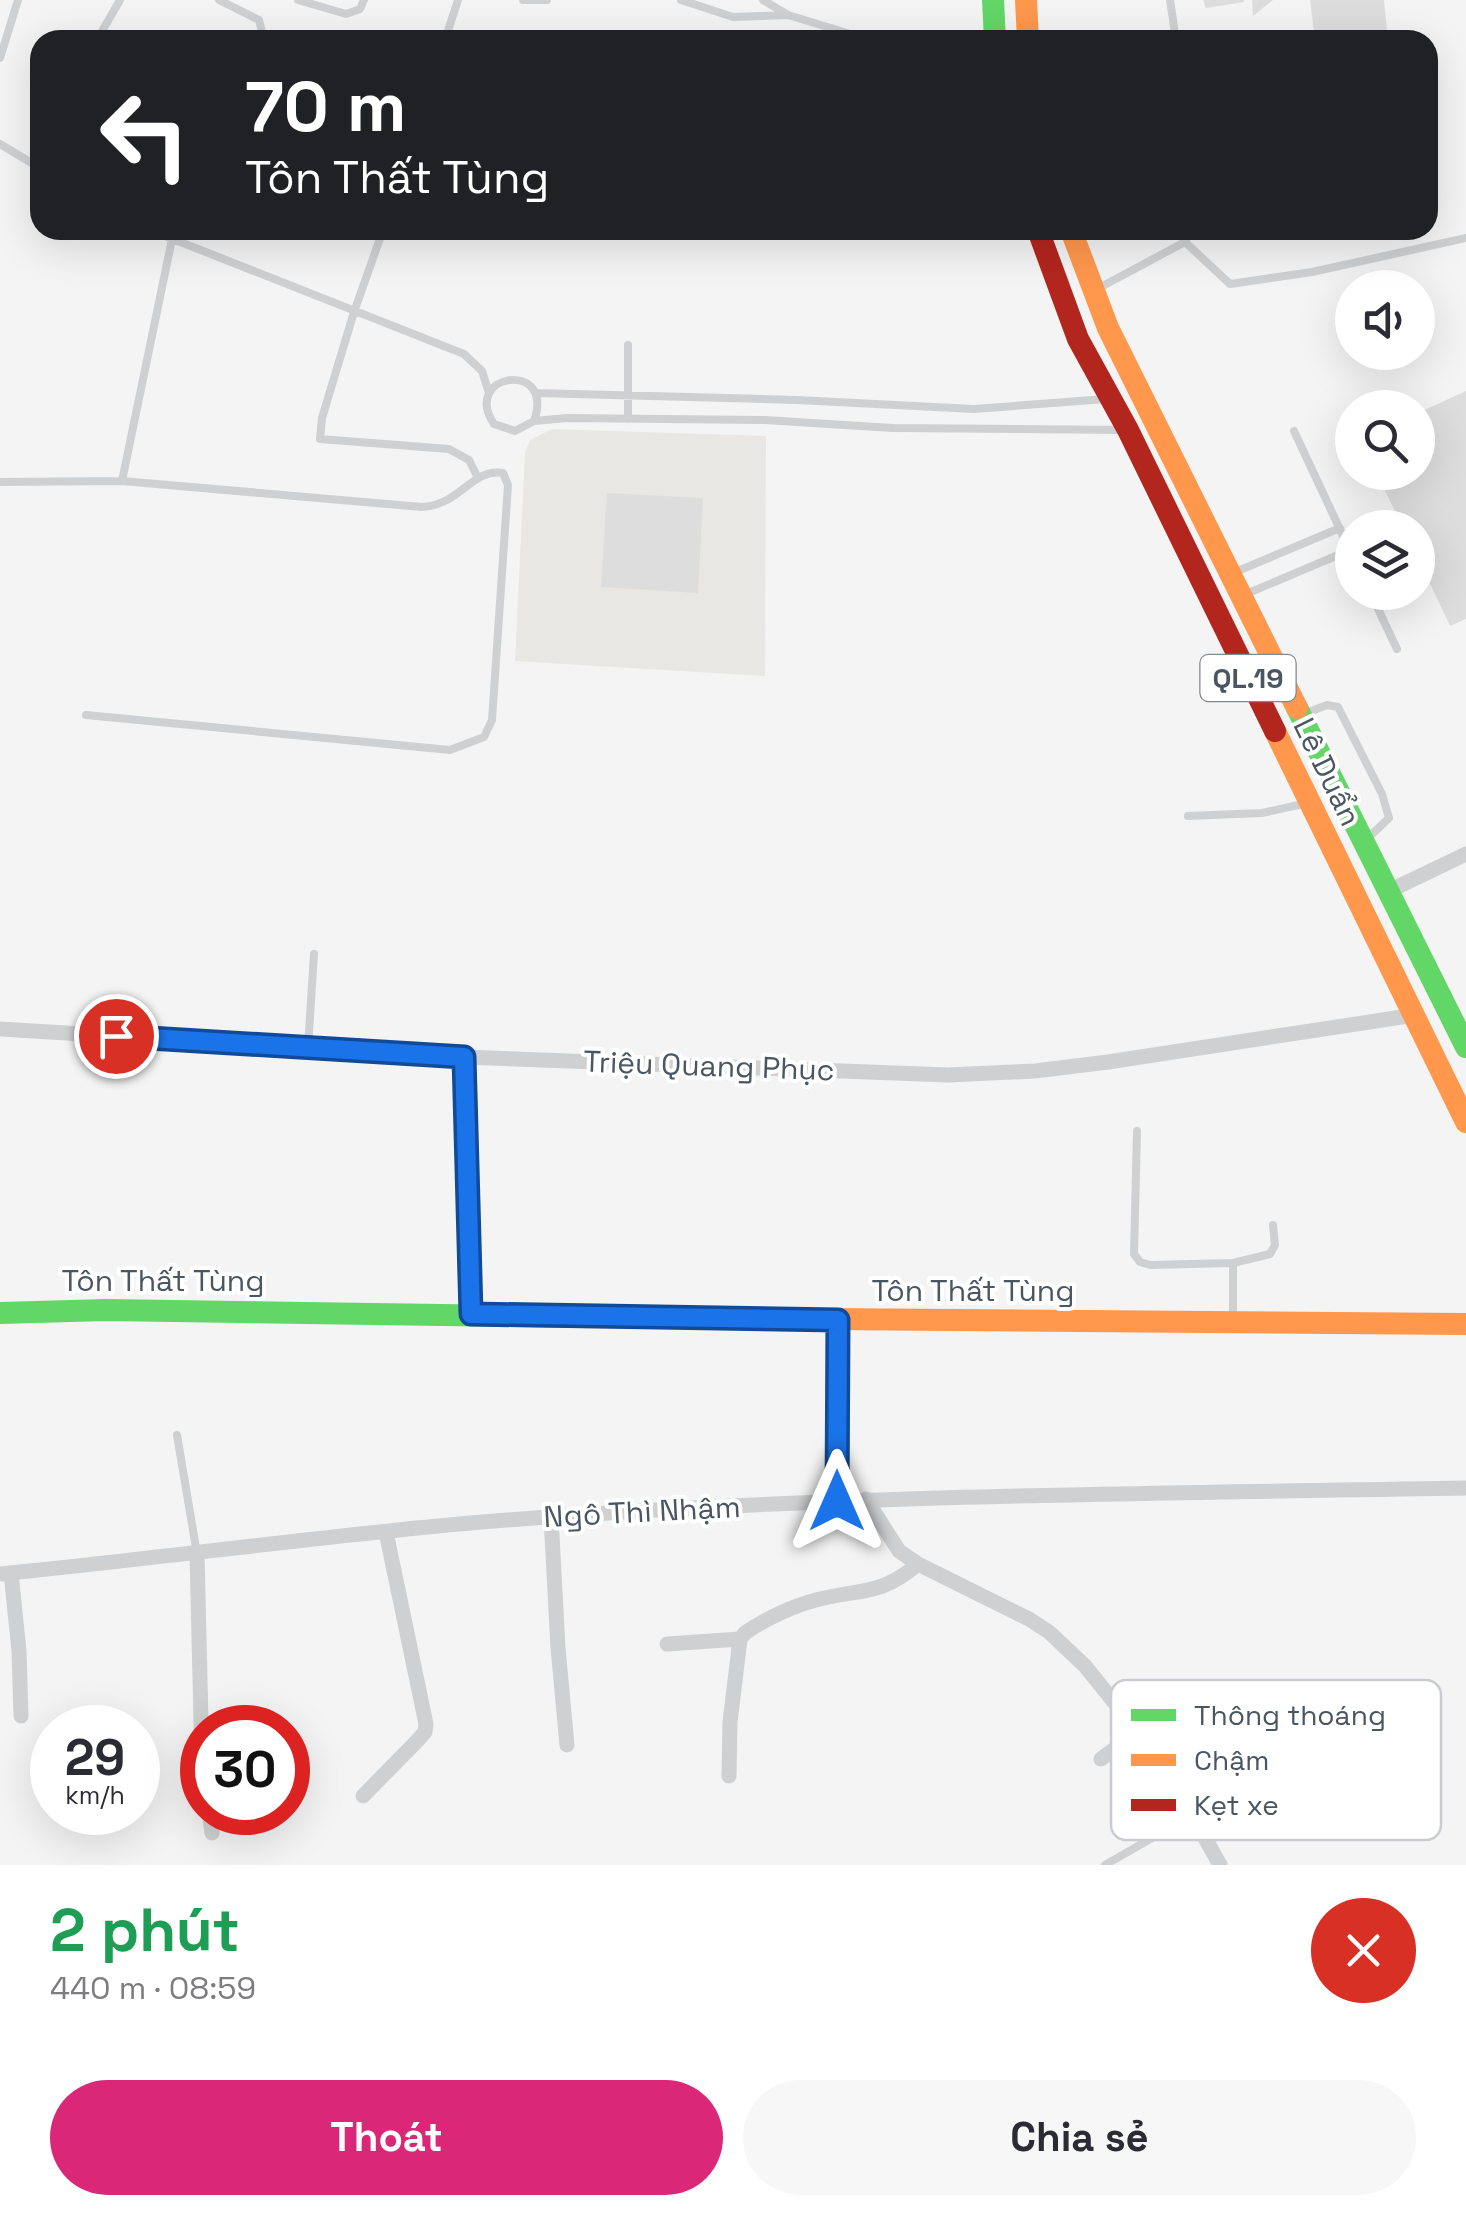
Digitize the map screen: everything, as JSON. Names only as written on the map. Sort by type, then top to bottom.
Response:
[{"type":"main road","points":[[993,0],[994,30]]},
{"type":"main road","points":[[1026,0],[1028,30]]},
{"type":"main road","name":"Lê Duẩn","points":[[1042,240],[1078,339],[1128,430],[1466,1122]]},
{"type":"main road","name":"Lê Duẩn","points":[[1075,240],[1093,292],[1466,1046]]},
{"type":"main road","name":"Tôn Thất Tùng","points":[[0,1313],[106,1310],[1466,1324]]},
{"type":"street","points":[[1389,892],[1466,854]]},
{"type":"street","name":"Triệu Quang Phục","points":[[0,1029],[464,1057],[948,1076],[1108,1062],[1415,1015]]},
{"type":"street","points":[[464,1057],[471,1314]]},
{"type":"street","points":[[837,1501],[838,1320]]},
{"type":"street","name":"Ngô Thì Nhậm","points":[[3,1573],[386,1532],[866,1499],[1466,1488]]},
{"type":"street","points":[[866,1499],[899,1551],[1049,1632],[1111,1698]]},
{"type":"street","points":[[551,1518],[568,1745]]},
{"type":"street","points":[[363,1796],[426,1732],[386,1532]]},
{"type":"street","points":[[197,1554],[201,1705]]},
{"type":"street","points":[[667,1644],[740,1639],[751,1629],[800,1605],[869,1592],[896,1582],[918,1564]]},
{"type":"street","points":[[3,1573],[19,1651],[21,1716]]},
{"type":"street","points":[[729,1776],[730,1722],[740,1639]]},
{"type":"street","points":[[1100,1759],[1111,1751]]},
{"type":"street","points":[[1206,1840],[1220,1865]]},
{"type":"lane","points":[[0,55],[18,0]]},
{"type":"lane","points":[[104,30],[120,0]]},
{"type":"lane","points":[[219,0],[259,20],[262,30]]},
{"type":"lane","points":[[298,0],[354,14],[364,0]]},
{"type":"lane","points":[[449,30],[458,0]]},
{"type":"lane","points":[[523,0],[547,0]]},
{"type":"lane","points":[[681,0],[733,17],[788,15]]},
{"type":"lane","points":[[763,0],[788,15],[837,30]]},
{"type":"lane","points":[[1170,0],[1174,30]]},
{"type":"lane","points":[[0,144],[30,162]]},
{"type":"lane","points":[[1093,292],[1185,242],[1230,284],[1312,272],[1466,238]]},
{"type":"lane","points":[[122,481],[172,240]]},
{"type":"lane","points":[[174,240],[464,354],[482,371],[489,393],[488,415],[494,424],[514,431],[534,420],[628,419],[766,420],[892,428],[1128,430]]},
{"type":"lane","points":[[379,240],[322,418],[320,439],[448,449],[468,460],[478,478]]},
{"type":"lane","points":[[628,345],[628,419]]},
{"type":"lane","points":[[489,393],[498,382],[512,378],[526,382],[536,393],[538,407],[534,420]]},
{"type":"lane","points":[[536,393],[974,409],[1111,398]]},
{"type":"lane","points":[[764,399],[766,420]]},
{"type":"lane","points":[[892,428],[895,405]]},
{"type":"lane","points":[[974,409],[975,429]]},
{"type":"lane","points":[[1294,431],[1335,517]]},
{"type":"lane","points":[[0,482],[122,481],[422,507],[448,503],[478,478],[492,472],[503,473],[509,498],[492,720],[484,736],[450,750],[86,715]]},
{"type":"lane","points":[[1232,574],[1335,530]]},
{"type":"lane","points":[[1242,596],[1335,558]]},
{"type":"lane","points":[[1379,610],[1397,649]]},
{"type":"lane","points":[[1302,715],[1328,704],[1338,707],[1382,794],[1389,818],[1364,841]]},
{"type":"lane","points":[[1188,816],[1262,814],[1308,803],[1338,788]]},
{"type":"lane","points":[[308,1048],[314,954]]},
{"type":"lane","points":[[1137,1131],[1134,1254],[1140,1262],[1150,1266],[1233,1263],[1274,1250],[1274,1224]]},
{"type":"lane","points":[[1233,1263],[1233,1321]]},
{"type":"lane","points":[[178,1435],[197,1554]]},
{"type":"lane","points":[[1105,1865],[1148,1840]]},
{"type":"shaded area","points":[[552,429],[766,436],[765,676],[515,661],[525,453],[530,440]]},
{"type":"building","points":[[1203,0],[1244,0],[1244,2],[1206,8]]},
{"type":"building","points":[[1252,0],[1273,0],[1253,16]]},
{"type":"building","points":[[1310,0],[1384,0],[1387,30],[1314,30]]},
{"type":"building","points":[[1466,391],[1466,619],[1450,626],[1435,594],[1435,510],[1394,510],[1385,490],[1435,490],[1435,405]]},
{"type":"building","points":[[607,493],[703,498],[698,593],[601,587]]},
{"type":"traffic: fast","points":[[993,0],[994,30]]},
{"type":"traffic: fast","points":[[1297,708],[1466,1047]]},
{"type":"traffic: fast","points":[[0,1313],[106,1310],[573,1317]]},
{"type":"traffic: slow","points":[[1026,0],[1028,30]]},
{"type":"traffic: slow","points":[[1075,240],[1108,328],[1297,708]]},
{"type":"traffic: slow","points":[[1275,731],[1466,1122]]},
{"type":"traffic: slow","points":[[573,1317],[1466,1324]]},
{"type":"traffic: jam","points":[[1042,240],[1078,339],[1128,430],[1275,731]]},
{"type":"route","points":[[116,1036],[464,1057],[471,1314],[838,1320],[837,1501]]}]
